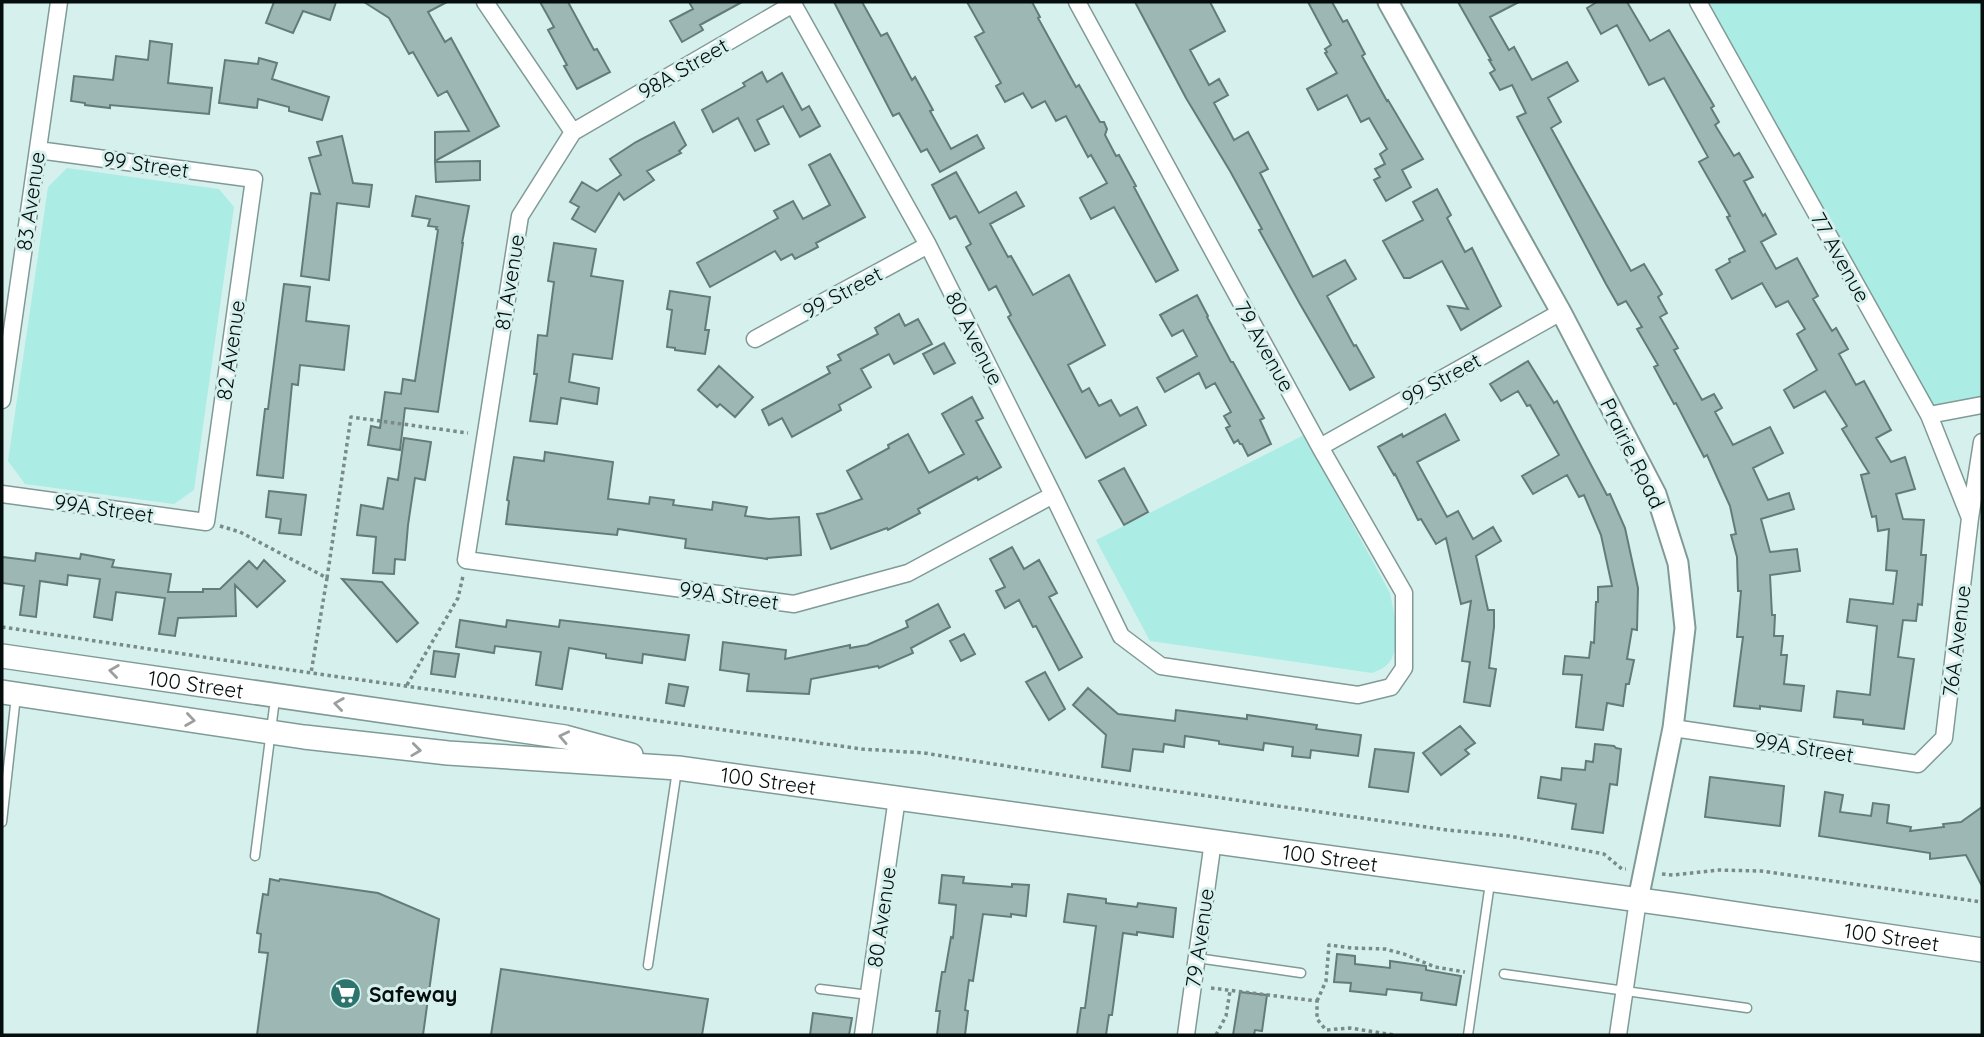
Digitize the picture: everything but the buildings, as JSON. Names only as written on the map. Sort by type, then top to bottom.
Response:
[{"type":"main road","name":"100 Street","points":[[2,656],[565,737],[678,768]]},
{"type":"main road","name":"100 Street","points":[[9,693],[270,732],[448,753],[678,768],[1982,950]]},
{"type":"street","name":"83 Avenue","points":[[2,400],[59,2]]},
{"type":"street","points":[[485,2],[573,132]]},
{"type":"street","name":"79 Avenue","points":[[1077,2],[1320,447],[1404,593],[1405,668],[1391,687],[1358,695],[1161,666]]},
{"type":"street","name":"Prairie Road","points":[[1388,2],[1561,312],[1656,494],[1678,563],[1685,628],[1673,728],[1638,900],[1618,1035]]},
{"type":"street","name":"77 Avenue","points":[[1699,2],[1929,415],[1970,518]]},
{"type":"street","name":"98A Street","points":[[573,132],[793,3]]},
{"type":"street","name":"80 Avenue","points":[[793,3],[928,245],[1121,636],[1161,666]]},
{"type":"street","name":"81 Avenue","points":[[466,560],[520,216],[573,132]]},
{"type":"street","name":"99 Street","points":[[38,150],[254,179]]},
{"type":"street","name":"82 Avenue","points":[[206,522],[254,179]]},
{"type":"street","name":"99 Street","points":[[755,339],[928,245]]},
{"type":"street","name":"99 Street","points":[[1320,447],[1561,312]]},
{"type":"street","points":[[1929,415],[1982,405]]},
{"type":"street","name":"76A Avenue","points":[[1931,752],[1944,738],[1970,518],[1982,442]]},
{"type":"street","name":"99A Street","points":[[2,494],[206,522]]},
{"type":"street","name":"99A Street","points":[[466,560],[794,604],[908,573],[1053,495]]},
{"type":"street","name":"99A Street","points":[[1673,728],[1918,764],[1931,752]]},
{"type":"street","name":"80 Avenue","points":[[863,1035],[897,798]]},
{"type":"street","name":"79 Avenue","points":[[1186,1035],[1213,841]]},
{"type":"lane","points":[[2,822],[9,693]]},
{"type":"lane","points":[[255,856],[276,694]]},
{"type":"lane","points":[[648,965],[678,768]]},
{"type":"lane","points":[[1468,1035],[1490,880]]},
{"type":"lane","points":[[1197,958],[1301,973]]},
{"type":"lane","points":[[1504,974],[1747,1008]]},
{"type":"lane","points":[[820,989],[869,995]]},
{"type":"path","points":[[311,673],[351,417],[486,435]]},
{"type":"path","points":[[206,522],[240,532],[327,578]]},
{"type":"path","points":[[407,685],[458,598],[466,560]]},
{"type":"path","points":[[2,627],[311,673],[862,749],[924,753],[1135,786],[1447,830],[1509,836],[1604,854],[1622,869],[1673,875],[1719,870],[1761,871],[1982,902]]},
{"type":"path","points":[[1394,1035],[1350,1028],[1326,1030],[1317,1019],[1317,1001],[1326,981],[1329,945],[1385,949],[1420,959],[1435,967],[1477,974]]},
{"type":"path","points":[[1193,985],[1317,1001]]},
{"type":"path","points":[[1216,1035],[1226,1016],[1230,990]]},
{"type":"shaded area","points":[[1698,2],[1982,2],[1982,405],[1929,415]]},
{"type":"shaded area","points":[[67,168],[219,189],[234,207],[194,490],[174,504],[25,484],[8,461],[48,187]]},
{"type":"shaded area","points":[[1304,435],[1390,593],[1396,641],[1392,658],[1387,665],[1372,673],[1150,641],[1096,540]]},
{"type":"place","name":"Safeway","points":[[346,994]]}]
